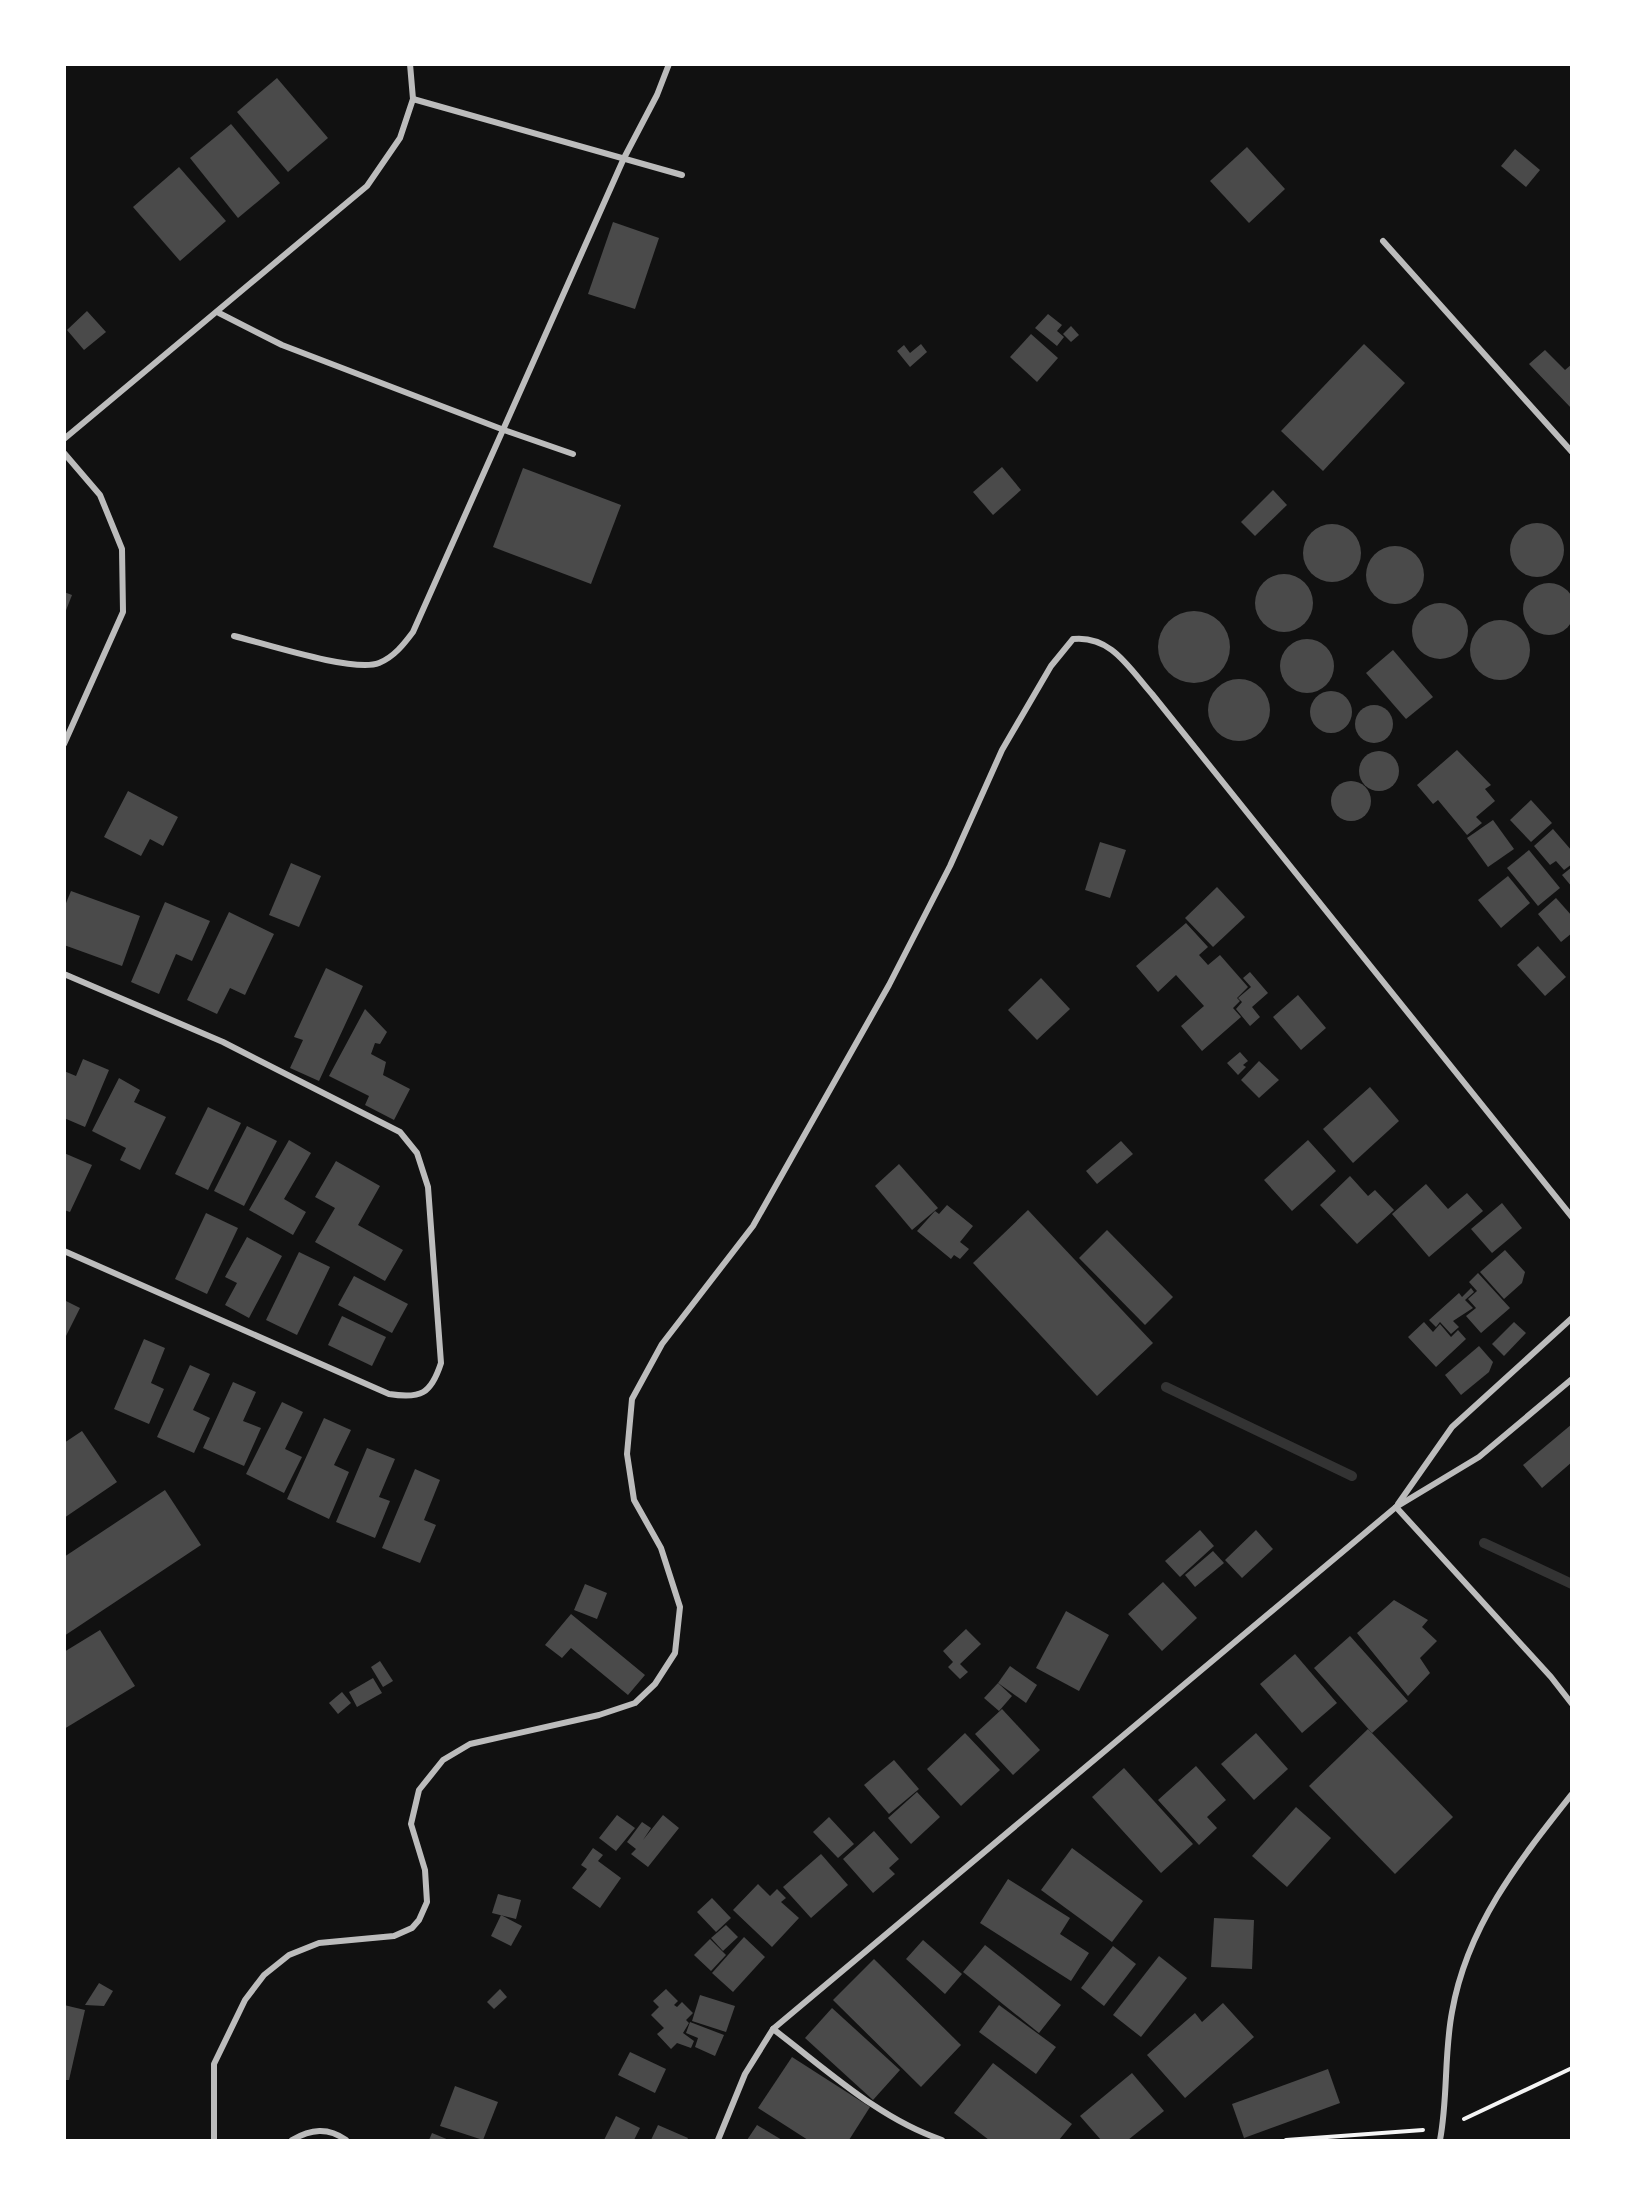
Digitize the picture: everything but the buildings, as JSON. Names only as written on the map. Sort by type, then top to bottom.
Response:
[{"type":"street","points":[[64,439],[219,313],[367,186],[400,138],[413,99],[410,64]]},
{"type":"street","points":[[234,636],[353,665],[377,664],[390,657],[413,632],[624,158],[657,95],[669,64]]},
{"type":"street","points":[[413,99],[682,176]]},
{"type":"street","points":[[1383,241],[1572,452]]},
{"type":"street","points":[[219,313],[282,345],[573,454]]},
{"type":"street","points":[[64,453],[100,495],[122,549],[123,612],[64,744]]},
{"type":"street","points":[[214,2140],[214,2064],[245,2000],[264,1975],[289,1955],[319,1943],[394,1936],[412,1928],[419,1920],[427,1902],[425,1870],[411,1824],[419,1790],[443,1760],[470,1744],[599,1715],[635,1703],[655,1684],[675,1653],[680,1607],[661,1548],[634,1500],[627,1454],[632,1399],[662,1344],[753,1226],[889,985],[950,866],[1002,750],[1051,666],[1073,639],[1088,637],[1102,642],[1152,694],[1572,1217]]},
{"type":"street","points":[[64,974],[224,1042],[400,1132],[417,1153],[428,1187],[441,1363],[436,1379],[426,1391],[412,1397],[389,1394],[64,1251]]},
{"type":"street","points":[[1396,1507],[1452,1427],[1572,1318]]},
{"type":"street","points":[[718,2140],[745,2074],[773,2029],[1396,1507],[1479,1457],[1572,1379]]},
{"type":"street","points":[[1396,1507],[1551,1677],[1572,1704]]},
{"type":"street","points":[[1440,2140],[1451,2013],[1465,1960],[1487,1910],[1518,1861],[1572,1794]]},
{"type":"street","points":[[773,2029],[860,2095],[913,2130],[942,2140]]},
{"type":"street","points":[[292,2140],[308,2131],[335,2133],[346,2140]]},
{"type":"waterway","points":[[1166,1387],[1352,1476]]},
{"type":"waterway","points":[[1484,1543],[1572,1584]]}]
